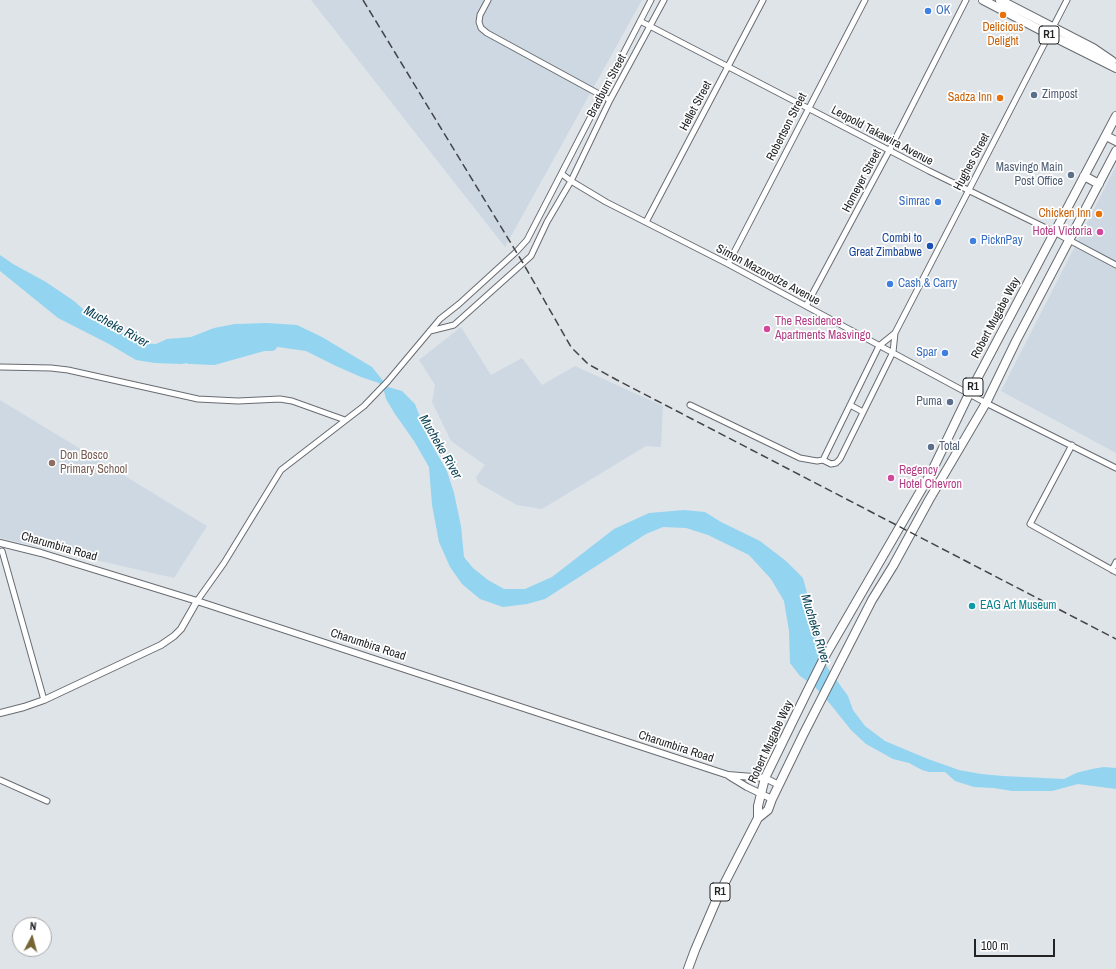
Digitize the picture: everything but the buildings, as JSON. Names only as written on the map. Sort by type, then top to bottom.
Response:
[{"type":"highway","name":"R1","points":[[983,0],[1093,48],[1116,64]]},
{"type":"highway","name":"R1","points":[[1000,0],[1116,68]]},
{"type":"highway","name":"Robert Mugabe Way","points":[[758,818],[760,794],[765,778],[825,656],[931,473],[969,394],[1116,116]]},
{"type":"highway","points":[[1106,136],[1116,141]]},
{"type":"highway","name":"Robert Mugabe Way","points":[[758,818],[768,810],[819,703],[872,600],[986,403],[1016,341],[1070,241],[1116,151]]},
{"type":"highway","points":[[1084,176],[1099,184]]},
{"type":"highway","name":"R1","points":[[688,969],[719,894],[758,818]]},
{"type":"street","points":[[488,0],[480,15],[479,22],[481,28],[610,100]]},
{"type":"street","name":"Bradburn Street","points":[[197,601],[224,563],[281,470],[364,406],[388,381],[440,319],[459,304],[527,240],[651,0]]},
{"type":"street","name":"Bradburn Street","points":[[429,331],[454,325],[531,256],[548,222],[571,182],[610,100],[664,0]]},
{"type":"street","name":"Hellet Street","points":[[646,222],[763,0]]},
{"type":"street","name":"Robertson Street","points":[[728,264],[865,0]]},
{"type":"street","name":"Homeyer Street","points":[[806,306],[889,151],[966,0]]},
{"type":"street","name":"Hughes Street","points":[[895,333],[1067,0]]},
{"type":"street","name":"Leopold Takawira Avenue","points":[[640,21],[889,151],[1054,232],[1116,265]]},
{"type":"street","name":"Simon Mazorodze Avenue","points":[[562,174],[571,182],[606,202],[728,264],[986,403],[1116,468]]},
{"type":"street","points":[[823,460],[880,346],[895,333]]},
{"type":"street","points":[[690,405],[800,458],[817,461],[823,460],[834,464],[840,459],[893,352],[895,333]]},
{"type":"street","points":[[0,367],[51,368],[68,370],[198,399],[238,402],[280,399],[292,401],[345,420]]},
{"type":"street","points":[[850,406],[863,412]]},
{"type":"street","points":[[1072,445],[1030,524],[1114,571],[1116,562]]},
{"type":"street","name":"Charumbira Road","points":[[0,543],[41,552],[197,601],[728,775],[760,794],[772,799]]},
{"type":"street","points":[[7,544],[1,552],[44,700]]},
{"type":"street","points":[[0,711],[24,707],[44,700],[161,644],[174,636],[181,629],[197,601]]},
{"type":"street","name":"Charumbira Road","points":[[728,775],[765,778],[779,785]]},
{"type":"street","points":[[0,780],[47,802]]},
{"type":"shaded area","points":[[311,0],[642,0],[505,247]]},
{"type":"shaded area","points":[[1116,166],[1116,453],[1001,391]]},
{"type":"shaded area","points":[[461,327],[491,375],[522,358],[542,385],[575,366],[663,406],[661,447],[646,446],[542,509],[517,505],[478,483],[476,477],[485,465],[451,441],[432,402],[435,385],[419,360]]},
{"type":"shaded area","name":"Don Bosco Primary School","points":[[0,400],[207,526],[174,578],[0,538]]},
{"type":"water","points":[[0,255],[46,282],[74,301],[94,319],[141,343],[156,344],[167,339],[191,337],[214,328],[235,324],[267,323],[297,325],[322,337],[372,367],[388,387],[402,391],[415,404],[428,438],[447,471],[454,493],[461,526],[464,557],[473,568],[488,580],[504,589],[525,589],[552,577],[614,529],[649,513],[684,510],[705,512],[721,522],[760,541],[786,561],[803,578],[822,660],[848,696],[853,710],[865,726],[885,741],[959,770],[981,774],[1064,779],[1076,773],[1092,769],[1104,767],[1116,768],[1116,789],[1078,784],[1052,791],[1012,791],[974,787],[955,781],[945,772],[929,772],[909,763],[893,759],[866,744],[851,730],[815,687],[800,676],[790,663],[789,631],[784,601],[771,579],[749,555],[708,535],[686,528],[663,527],[646,534],[545,599],[527,604],[503,607],[480,599],[462,584],[450,567],[439,542],[432,505],[429,467],[414,441],[386,399],[384,391],[379,383],[361,377],[306,351],[271,346],[246,348],[219,354],[195,362],[181,364],[155,363],[136,360],[109,344],[58,318],[0,271]]},
{"type":"waterway","name":"Mucheke River","points":[[190,359],[214,360],[264,346],[272,346]]},
{"type":"railway","points":[[363,0],[523,263],[571,347],[588,364],[1116,639]]},
{"type":"place","name":"OK","points":[[928,11]]},
{"type":"place","name":"Delicious Delight","points":[[1003,15]]},
{"type":"place","name":"Zimpost","points":[[1034,95]]},
{"type":"place","name":"Sadza Inn","points":[[1000,98]]},
{"type":"place","name":"Masvingo Main Post Office","points":[[1071,175]]},
{"type":"place","name":"Simrac","points":[[938,202]]},
{"type":"place","name":"Chicken Inn","points":[[1099,214]]},
{"type":"place","name":"Hotel Victoria","points":[[1100,232]]},
{"type":"place","name":"PicknPay","points":[[973,241]]},
{"type":"place","name":"Combi to Great Zimbabwe","points":[[930,246]]},
{"type":"place","name":"Cash & Carry","points":[[890,284]]},
{"type":"place","name":"The Residence Apartments Masvingo","points":[[767,329]]},
{"type":"place","name":"Spar","points":[[945,353]]},
{"type":"place","name":"Puma","points":[[950,402]]},
{"type":"place","name":"Total","points":[[931,447]]},
{"type":"place","name":"Don Bosco Primary School","points":[[52,463]]},
{"type":"place","name":"Regency Hotel Chevron","points":[[891,478]]},
{"type":"place","name":"EAG Art Museum","points":[[972,606]]}]
